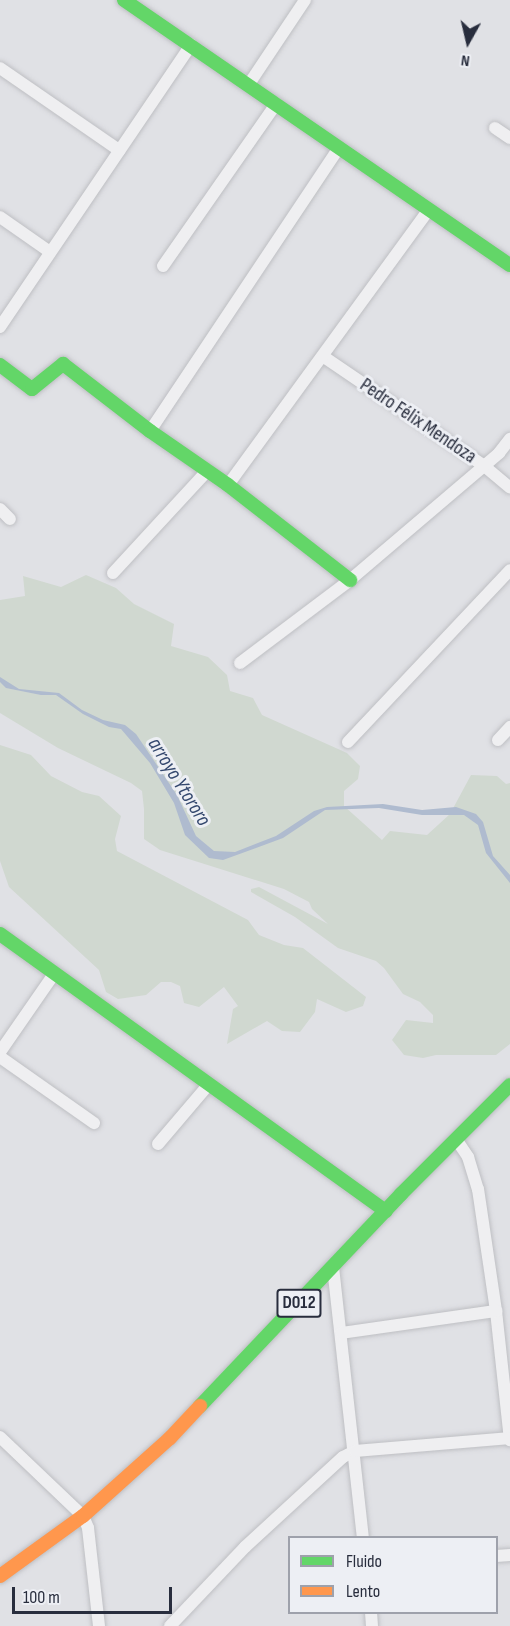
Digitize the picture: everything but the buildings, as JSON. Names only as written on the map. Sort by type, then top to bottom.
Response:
[{"type":"street","points":[[124,0],[249,84],[428,211],[510,265]]},
{"type":"street","points":[[249,84],[305,0]]},
{"type":"street","points":[[0,327],[191,45]]},
{"type":"street","points":[[0,68],[119,150]]},
{"type":"street","points":[[163,266],[276,104]]},
{"type":"street","points":[[495,128],[510,138]]},
{"type":"street","points":[[150,431],[338,149]]},
{"type":"street","points":[[228,485],[324,357],[428,211]]},
{"type":"street","points":[[0,217],[50,252]]},
{"type":"street","name":"Pedro Félix Mendoza","points":[[324,357],[483,465],[510,488]]},
{"type":"street","points":[[0,364],[32,389],[63,364],[150,431],[228,485],[350,580]]},
{"type":"street","points":[[240,663],[350,580],[499,453],[510,439]]},
{"type":"street","points":[[113,573],[208,470]]},
{"type":"street","points":[[0,509],[10,519]]},
{"type":"street","points":[[348,742],[510,570]]},
{"type":"street","points":[[498,740],[510,727]]},
{"type":"street","points":[[0,934],[386,1211]]},
{"type":"street","points":[[0,1052],[54,974]]},
{"type":"street","points":[[0,1057],[94,1123]]},
{"type":"street","points":[[158,1144],[209,1084]]},
{"type":"street","name":"D012","points":[[0,1576],[83,1516],[170,1438],[510,1084]]},
{"type":"street","points":[[170,1626],[245,1547],[343,1457],[354,1451],[510,1438],[496,1311],[478,1189],[468,1157],[456,1139]]},
{"type":"street","points":[[333,1267],[363,1536]]},
{"type":"street","points":[[341,1333],[496,1311]]},
{"type":"street","points":[[0,1437],[83,1516],[88,1528],[99,1626]]},
{"type":"shaded area","points":[[86,575],[116,588],[134,604],[174,624],[171,646],[208,657],[227,675],[230,691],[253,698],[262,715],[347,753],[360,766],[358,779],[344,791],[344,806],[382,840],[390,831],[427,835],[450,814],[471,775],[497,776],[506,784],[510,783],[510,1044],[496,1055],[436,1055],[423,1058],[404,1055],[392,1040],[406,1020],[433,1023],[433,1015],[420,1002],[403,994],[376,961],[338,948],[295,917],[251,892],[251,889],[259,887],[328,924],[312,909],[309,902],[284,889],[160,850],[144,839],[142,791],[131,783],[58,748],[0,713],[0,600],[25,596],[23,576],[61,587]]},
{"type":"shaded area","points":[[0,745],[31,755],[51,776],[82,792],[99,796],[121,816],[115,839],[117,851],[248,920],[259,935],[284,945],[303,948],[366,997],[363,1006],[346,1012],[317,999],[315,1012],[300,1032],[282,1031],[267,1021],[227,1044],[233,1009],[238,1006],[224,987],[199,1007],[184,1003],[180,986],[171,982],[161,982],[146,995],[118,999],[106,992],[99,970],[9,887],[0,861]]},
{"type":"water","points":[[0,677],[19,689],[59,693],[82,710],[103,720],[125,725],[136,734],[177,795],[196,836],[214,851],[235,852],[276,836],[314,811],[327,807],[383,804],[422,810],[456,807],[476,814],[483,822],[493,856],[510,875],[510,883],[486,853],[478,825],[464,815],[422,815],[379,808],[325,810],[283,838],[223,860],[209,858],[185,835],[174,803],[150,763],[121,729],[109,727],[83,714],[56,695],[41,695],[6,688],[0,682]]},
{"type":"traffic: fast","points":[[124,0],[510,265]]},
{"type":"traffic: fast","points":[[0,365],[32,389],[63,364],[150,431],[228,485],[350,580]]},
{"type":"traffic: fast","points":[[0,934],[386,1211]]},
{"type":"traffic: fast","points":[[200,1406],[401,1194],[510,1085]]},
{"type":"traffic: slow","points":[[0,1576],[83,1516],[170,1438],[200,1406]]},
{"type":"water label","name":"arroyo Ytororo","points":[[179,782]]}]
